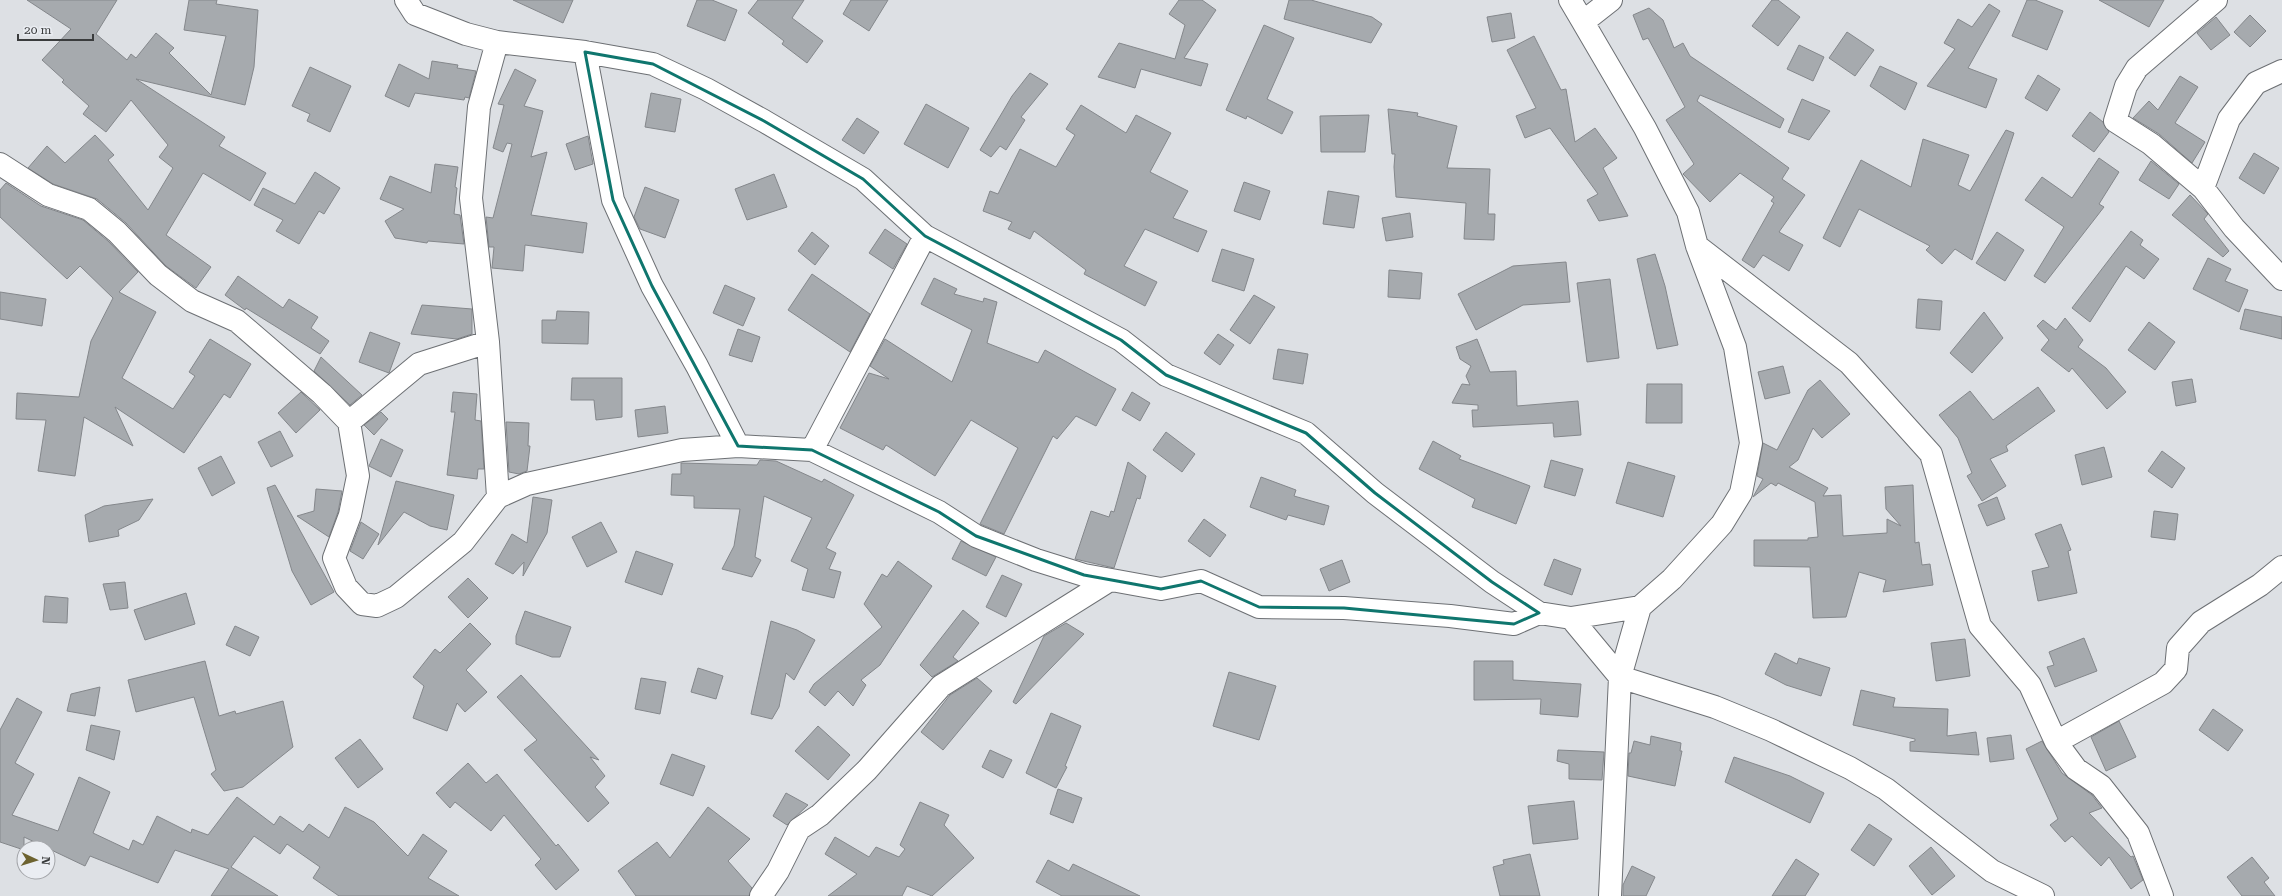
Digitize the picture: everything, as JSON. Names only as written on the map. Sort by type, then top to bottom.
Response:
[{"type":"street","points":[[411,5],[466,34],[497,42],[585,52],[653,64],[713,93],[863,179],[925,236],[1121,340],[1166,375],[1306,433],[1375,493],[1492,582],[1539,613],[1571,618],[1640,607],[1672,579],[1722,524],[1741,493],[1751,443],[1735,347],[1697,246],[1688,212],[1645,128],[1570,0]]},
{"type":"street","points":[[1583,22],[1611,0]]},
{"type":"street","points":[[2216,0],[2137,68],[2126,86],[2115,121],[2151,144],[2203,188],[2234,228],[2282,279]]},
{"type":"street","points":[[497,42],[479,107],[471,198],[488,342],[498,497]]},
{"type":"street","points":[[585,52],[613,200],[652,286],[697,366],[738,446]]},
{"type":"street","points":[[2203,188],[2229,119],[2256,83],[2282,71]]},
{"type":"street","points":[[0,164],[48,195],[89,209],[117,232],[158,275],[186,296],[237,321],[322,394],[349,422],[358,476],[350,515],[334,558],[346,587],[362,604],[377,606],[396,597],[463,542],[498,497],[527,484],[682,450],[738,446],[812,450],[939,512],[976,536],[1036,560],[1084,575],[1160,589],[1201,581],[1259,606],[1352,609],[1450,616],[1514,624],[1539,613]]},
{"type":"street","points":[[812,450],[925,236]]},
{"type":"street","points":[[1697,246],[1849,363],[1931,454],[1980,626],[2030,685],[2056,742],[2076,769],[2101,786],[2138,833],[2162,896]]},
{"type":"street","points":[[349,422],[419,364],[488,342]]},
{"type":"street","points":[[2056,742],[2163,683],[2176,669],[2178,648],[2201,622],[2260,585],[2282,567]]},
{"type":"street","points":[[761,896],[778,871],[799,829],[820,815],[868,770],[941,686],[1110,580]]},
{"type":"street","points":[[1610,896],[1620,677],[1640,607]]},
{"type":"street","points":[[1571,618],[1620,677],[1715,707],[1771,730],[1850,768],[1886,789],[1992,871],[2043,896]]},
{"type":"highlighted area","points":[[585,52],[653,64],[764,121],[863,179],[925,236],[1121,340],[1166,375],[1306,433],[1375,493],[1492,582],[1539,613],[1514,624],[1344,608],[1259,607],[1201,581],[1161,589],[1084,575],[976,536],[939,512],[812,450],[738,446],[652,286],[613,200]]},
{"type":"building","points":[[27,0],[117,0],[96,34],[127,60],[131,54],[136,58],[156,33],[174,48],[169,53],[211,95],[226,36],[184,30],[189,0],[217,0],[216,4],[258,10],[254,67],[245,105],[136,79],[225,137],[219,146],[266,173],[250,201],[203,173],[166,235],[211,267],[196,288],[166,266],[126,223],[97,199],[53,184],[28,168],[47,146],[65,163],[95,135],[114,155],[108,160],[148,210],[173,168],[159,157],[168,145],[131,100],[106,132],[83,114],[89,106],[62,82],[64,80],[42,60],[71,29]]},
{"type":"building","points":[[513,0],[573,0],[563,23]]},
{"type":"building","points":[[697,0],[712,0],[737,10],[725,41],[687,26]]},
{"type":"building","points":[[758,0],[804,0],[792,18],[823,41],[807,63],[782,44],[784,41],[748,13]]},
{"type":"building","points":[[851,0],[888,0],[869,31],[843,14]]},
{"type":"building","points":[[1179,0],[1202,0],[1216,10],[1184,58],[1208,64],[1201,86],[1141,69],[1135,88],[1098,77],[1119,43],[1175,59],[1185,25],[1169,14]]},
{"type":"building","points":[[1289,0],[1311,0],[1372,17],[1382,24],[1371,43],[1284,19]]},
{"type":"building","points":[[1772,0],[1778,0],[1800,17],[1778,46],[1752,26]]},
{"type":"building","points":[[2027,0],[2035,0],[2063,11],[2047,50],[2012,36]]},
{"type":"building","points":[[2099,0],[2164,0],[2149,27]]},
{"type":"building","points":[[1989,4],[2000,11],[1968,68],[1997,79],[1986,108],[1927,86],[1955,49],[1944,43],[1958,19],[1972,27]]},
{"type":"building","points":[[1649,8],[1663,20],[1674,48],[1683,43],[1690,56],[1784,119],[1780,128],[1700,95],[1697,101],[1789,168],[1782,179],[1805,195],[1779,232],[1803,245],[1789,271],[1763,255],[1754,268],[1742,260],[1774,203],[1771,201],[1774,197],[1740,173],[1710,202],[1683,174],[1694,164],[1666,120],[1685,107],[1648,38],[1643,40],[1633,15]]},
{"type":"building","points":[[1511,13],[1515,38],[1492,42],[1487,17]]},
{"type":"building","points":[[2250,15],[2266,31],[2250,47],[2234,32]]},
{"type":"building","points":[[2216,17],[2230,35],[2211,50],[2197,33]]},
{"type":"building","points":[[1264,25],[1294,38],[1267,99],[1293,112],[1282,134],[1247,116],[1246,119],[1226,110]]},
{"type":"building","points":[[1847,32],[1874,50],[1855,76],[1829,58]]},
{"type":"building","points":[[1534,36],[1561,90],[1566,89],[1575,142],[1595,128],[1617,158],[1603,168],[1628,216],[1599,221],[1587,200],[1598,194],[1550,128],[1525,138],[1516,116],[1536,108],[1507,50]]},
{"type":"building","points":[[1799,45],[1824,57],[1813,81],[1787,69]]},
{"type":"building","points":[[432,61],[458,65],[457,68],[476,71],[469,98],[465,97],[464,100],[415,93],[409,107],[385,96],[399,64],[429,79]]},
{"type":"building","points":[[1880,66],[1917,83],[1905,110],[1870,86]]},
{"type":"building","points":[[310,67],[351,86],[330,132],[307,121],[310,114],[292,106]]},
{"type":"building","points":[[515,69],[536,80],[524,106],[543,111],[531,157],[547,152],[531,215],[587,223],[583,253],[525,245],[523,271],[492,268],[494,247],[489,247],[486,217],[493,218],[512,144],[507,143],[503,152],[493,148],[504,105],[498,104]]},
{"type":"building","points":[[1030,73],[1048,84],[1021,117],[1025,120],[1006,150],[1000,146],[991,157],[980,150],[1012,96]]},
{"type":"building","points":[[2038,75],[2060,89],[2047,111],[2025,98]]},
{"type":"building","points":[[2180,76],[2198,87],[2175,123],[2205,142],[2192,163],[2159,134],[2133,118],[2149,101],[2158,110]]},
{"type":"building","points":[[651,93],[681,99],[675,132],[645,127]]},
{"type":"building","points":[[1802,99],[1830,111],[1809,140],[1788,132]]},
{"type":"building","points":[[926,104],[969,128],[948,168],[904,144]]},
{"type":"building","points":[[1081,105],[1126,133],[1136,115],[1171,133],[1150,172],[1188,191],[1173,218],[1207,231],[1198,252],[1145,229],[1124,266],[1157,282],[1145,306],[1084,274],[1086,270],[1034,231],[1030,239],[1008,229],[1012,222],[983,211],[990,191],[998,194],[1020,149],[1056,167],[1075,135],[1066,129]]},
{"type":"building","points":[[1388,109],[1418,113],[1417,116],[1457,126],[1447,168],[1490,169],[1488,214],[1495,214],[1494,240],[1464,239],[1466,203],[1396,197],[1394,167],[1395,154],[1392,154]]},
{"type":"building","points":[[2090,112],[2103,122],[2109,132],[2094,152],[2072,136]]},
{"type":"building","points":[[1369,115],[1365,152],[1321,152],[1320,116]]},
{"type":"building","points":[[857,118],[879,132],[864,154],[842,140]]},
{"type":"building","points":[[2006,130],[2014,133],[1972,260],[1955,249],[1942,264],[1926,250],[1930,246],[1859,209],[1840,247],[1823,238],[1861,160],[1911,187],[1923,139],[1969,155],[1958,185],[1970,191]]},
{"type":"building","points":[[588,136],[593,164],[575,170],[566,144]]},
{"type":"building","points":[[2254,153],[2279,168],[2264,194],[2239,178]]},
{"type":"building","points":[[2099,158],[2119,172],[2099,204],[2104,207],[2045,283],[2034,276],[2064,227],[2025,200],[2042,177],[2072,198]]},
{"type":"building","points":[[2151,161],[2179,184],[2169,199],[2139,180]]},
{"type":"building","points":[[435,164],[458,167],[455,187],[457,188],[454,214],[460,215],[464,244],[428,241],[427,243],[395,238],[385,221],[404,209],[380,199],[390,176],[431,193]]},
{"type":"building","points":[[315,172],[340,188],[324,214],[319,211],[299,244],[276,231],[283,220],[254,205],[263,188],[295,204]]},
{"type":"building","points":[[774,174],[787,207],[747,220],[735,189]]},
{"type":"building","points":[[1244,182],[1270,191],[1260,220],[1234,211]]},
{"type":"building","points":[[6,183],[41,206],[83,220],[108,241],[138,272],[119,292],[156,312],[122,378],[173,409],[195,376],[189,372],[210,339],[251,364],[230,398],[224,394],[184,453],[115,407],[133,446],[84,417],[75,476],[38,471],[46,420],[16,419],[17,393],[79,397],[91,341],[113,298],[80,266],[67,279],[0,217],[0,190]]},
{"type":"building","points":[[645,187],[679,200],[665,238],[640,229],[634,217]]},
{"type":"building","points":[[1328,191],[1359,196],[1354,228],[1323,224]]},
{"type":"building","points":[[2190,195],[2208,214],[2204,219],[2229,251],[2223,257],[2172,215]]},
{"type":"building","points":[[1410,213],[1413,237],[1386,241],[1382,218]]},
{"type":"building","points":[[885,229],[907,244],[893,269],[869,253]]},
{"type":"building","points":[[2131,231],[2143,240],[2140,245],[2159,259],[2144,279],[2126,266],[2090,322],[2072,308]]},
{"type":"building","points":[[812,232],[829,246],[815,265],[798,251]]},
{"type":"building","points":[[1997,232],[2024,250],[2005,281],[1976,263]]},
{"type":"building","points":[[1222,249],[1254,259],[1244,291],[1212,281]]},
{"type":"building","points":[[1655,254],[1665,286],[1678,345],[1657,349],[1637,259]]},
{"type":"building","points":[[2208,258],[2231,269],[2225,281],[2248,290],[2239,312],[2193,289]]},
{"type":"building","points":[[1566,262],[1570,302],[1523,305],[1476,330],[1458,294],[1513,266]]},
{"type":"building","points":[[1389,270],[1422,273],[1420,299],[1388,297]]},
{"type":"building","points":[[812,274],[870,314],[850,352],[788,310]]},
{"type":"building","points":[[238,276],[283,308],[289,299],[318,317],[311,328],[329,341],[320,354],[246,308],[245,310],[225,295]]},
{"type":"building","points":[[934,278],[957,289],[954,294],[983,302],[984,298],[997,302],[987,343],[1038,363],[1045,350],[1116,389],[1096,426],[1076,416],[1057,439],[1053,436],[1004,534],[980,524],[1018,448],[971,420],[935,476],[886,445],[883,450],[840,428],[869,373],[889,379],[870,366],[885,339],[952,382],[972,330],[921,304]]},
{"type":"building","points":[[1610,279],[1619,358],[1587,362],[1577,283]]},
{"type":"building","points":[[725,285],[755,298],[743,326],[713,313]]},
{"type":"building","points":[[0,292],[46,299],[42,326],[0,319]]},
{"type":"building","points":[[1254,295],[1275,307],[1250,344],[1230,330]]},
{"type":"building","points":[[1918,299],[1942,301],[1940,330],[1916,328]]},
{"type":"building","points":[[422,305],[472,309],[472,334],[457,339],[411,334]]},
{"type":"building","points":[[2245,309],[2282,317],[2282,339],[2240,329]]},
{"type":"building","points":[[557,311],[589,312],[588,344],[542,343],[542,320],[556,320]]},
{"type":"building","points":[[1984,312],[2003,338],[1972,373],[1950,353]]},
{"type":"building","points":[[2065,318],[2083,340],[2078,347],[2106,368],[2126,392],[2107,409],[2072,368],[2069,372],[2041,350],[2049,340],[2037,326],[2043,320],[2056,330]]},
{"type":"building","points":[[2149,322],[2175,342],[2155,370],[2128,350]]},
{"type":"building","points":[[738,329],[760,337],[752,362],[729,355]]},
{"type":"building","points":[[370,332],[400,343],[389,373],[359,362]]},
{"type":"building","points":[[1218,334],[1234,345],[1220,365],[1204,353]]},
{"type":"building","points":[[1477,339],[1490,372],[1516,371],[1517,406],[1578,401],[1581,435],[1554,437],[1553,423],[1473,427],[1472,410],[1478,410],[1478,405],[1452,403],[1462,384],[1470,385],[1466,376],[1471,366],[1460,359],[1456,347]]},
{"type":"building","points":[[1278,349],[1308,354],[1303,384],[1273,379]]},
{"type":"building","points":[[321,357],[362,395],[350,405],[314,371]]},
{"type":"building","points":[[1783,366],[1790,393],[1765,399],[1758,372]]},
{"type":"building","points":[[572,378],[622,378],[622,417],[596,420],[594,400],[571,400]]},
{"type":"building","points":[[2192,379],[2196,402],[2176,406],[2172,382]]},
{"type":"building","points":[[1820,380],[1850,414],[1822,438],[1813,428],[1798,460],[1789,467],[1828,488],[1823,496],[1841,495],[1843,536],[1887,533],[1887,519],[1901,526],[1886,509],[1885,487],[1913,485],[1915,543],[1919,542],[1922,565],[1930,564],[1933,585],[1883,592],[1886,580],[1859,572],[1846,617],[1813,618],[1810,567],[1754,566],[1754,540],[1808,540],[1808,538],[1818,537],[1815,502],[1778,483],[1776,486],[1771,483],[1753,497],[1763,479],[1757,476],[1763,443],[1777,450],[1808,390]]},
{"type":"building","points":[[1647,384],[1682,384],[1682,423],[1646,423]]},
{"type":"building","points":[[2038,387],[2055,411],[2006,446],[2008,451],[1990,459],[2006,486],[1982,501],[1967,476],[1972,473],[1958,438],[1939,415],[1970,391],[1993,420]]},
{"type":"building","points":[[301,392],[320,410],[296,433],[278,413]]},
{"type":"building","points":[[453,392],[477,394],[475,420],[481,421],[484,469],[478,469],[477,479],[447,475],[455,412],[451,412]]},
{"type":"building","points":[[1132,392],[1150,403],[1140,421],[1122,410]]},
{"type":"building","points":[[665,406],[668,433],[638,437],[635,410]]},
{"type":"building","points":[[381,412],[388,419],[374,435],[364,425]]},
{"type":"building","points":[[506,422],[529,423],[528,446],[530,446],[527,471],[519,474],[509,472]]},
{"type":"building","points":[[280,431],[293,456],[271,467],[258,442]]},
{"type":"building","points":[[1166,432],[1195,454],[1182,472],[1153,450]]},
{"type":"building","points":[[381,439],[403,450],[391,477],[369,466]]},
{"type":"building","points":[[1433,441],[1461,456],[1459,459],[1530,486],[1516,524],[1472,507],[1475,499],[1419,469]]},
{"type":"building","points":[[2104,447],[2112,477],[2082,485],[2075,455]]},
{"type":"building","points":[[2162,451],[2185,468],[2172,488],[2148,471]]},
{"type":"building","points":[[221,456],[235,483],[212,496],[198,468]]},
{"type":"building","points":[[760,460],[776,461],[822,482],[824,479],[854,495],[826,548],[836,553],[829,569],[841,572],[834,598],[802,590],[808,569],[791,561],[812,518],[764,496],[755,557],[761,560],[752,577],[722,569],[734,546],[740,509],[694,508],[694,496],[671,495],[672,474],[681,474],[681,463],[757,465]]},
{"type":"building","points":[[1551,460],[1583,469],[1575,496],[1544,487]]},
{"type":"building","points":[[1128,462],[1146,476],[1140,499],[1137,498],[1114,568],[1075,559],[1091,511],[1109,517],[1111,511],[1114,512]]},
{"type":"building","points":[[1628,462],[1675,476],[1663,517],[1616,503]]},
{"type":"building","points":[[1261,477],[1296,490],[1294,496],[1329,506],[1324,525],[1288,515],[1286,520],[1250,507]]},
{"type":"building","points":[[396,481],[454,495],[447,530],[430,526],[404,512],[378,545]]},
{"type":"building","points":[[275,485],[334,592],[311,605],[292,571],[267,488]]},
{"type":"building","points":[[316,489],[342,491],[338,512],[329,537],[297,516],[314,511]]},
{"type":"building","points":[[533,497],[552,500],[547,533],[523,576],[524,562],[513,574],[495,564],[512,534],[527,543]]},
{"type":"building","points":[[1997,497],[2005,519],[1987,526],[1978,505]]},
{"type":"building","points":[[153,499],[139,520],[118,530],[119,536],[89,542],[85,515],[104,506]]},
{"type":"building","points":[[2154,511],[2178,514],[2175,540],[2151,537]]},
{"type":"building","points":[[1204,519],[1226,535],[1210,557],[1188,541]]},
{"type":"building","points":[[361,522],[379,534],[363,559],[350,551]]},
{"type":"building","points":[[601,522],[617,552],[587,567],[572,537]]},
{"type":"building","points":[[2061,524],[2071,550],[2068,551],[2077,593],[2038,601],[2032,571],[2049,567],[2035,534]]},
{"type":"building","points":[[961,541],[996,557],[986,576],[952,559]]},
{"type":"building","points":[[636,551],[673,564],[662,595],[625,582]]},
{"type":"building","points":[[1554,559],[1581,569],[1572,595],[1544,585]]},
{"type":"building","points":[[1342,560],[1350,582],[1329,591],[1320,569]]},
{"type":"building","points":[[898,561],[932,586],[880,665],[861,680],[866,685],[853,706],[838,691],[825,706],[809,692],[814,684],[882,627],[864,604],[882,574],[887,577]]},
{"type":"building","points":[[1002,575],[1022,584],[1006,617],[986,607]]},
{"type":"building","points":[[468,578],[488,598],[468,618],[448,597]]},
{"type":"building","points":[[125,582],[128,608],[110,610],[103,584]]},
{"type":"building","points":[[186,593],[195,624],[145,640],[134,610]]},
{"type":"building","points":[[45,596],[68,598],[67,623],[43,622]]},
{"type":"building","points":[[963,610],[979,623],[953,657],[958,661],[932,677],[920,665]]},
{"type":"building","points":[[525,611],[571,627],[560,657],[552,657],[516,644],[516,636]]},
{"type":"building","points":[[771,621],[797,630],[815,640],[794,680],[786,673],[779,707],[772,719],[751,714]]},
{"type":"building","points":[[470,623],[491,644],[466,670],[487,692],[465,712],[457,703],[447,731],[413,718],[424,686],[413,677],[435,649],[440,653]]},
{"type":"building","points":[[1066,623],[1084,634],[1016,704],[1013,702],[1044,636]]},
{"type":"building","points":[[235,626],[259,637],[250,656],[226,645]]},
{"type":"building","points":[[2084,638],[2097,671],[2055,687],[2047,667],[2054,665],[2049,652]]},
{"type":"building","points":[[1965,639],[1970,676],[1936,681],[1931,643]]},
{"type":"building","points":[[1775,653],[1797,664],[1799,658],[1830,668],[1821,696],[1786,685],[1765,674]]},
{"type":"building","points":[[205,661],[219,716],[235,711],[236,714],[283,701],[293,747],[243,787],[224,791],[211,774],[216,770],[194,697],[136,712],[128,680]]},
{"type":"building","points":[[1474,661],[1513,661],[1513,680],[1581,684],[1578,717],[1540,714],[1541,699],[1474,700]]},
{"type":"building","points":[[698,668],[723,676],[716,699],[691,692]]},
{"type":"building","points":[[1229,672],[1276,686],[1259,740],[1213,726]]},
{"type":"building","points":[[521,675],[599,760],[590,757],[605,776],[595,787],[609,803],[588,822],[524,750],[537,740],[497,697]]},
{"type":"building","points":[[641,678],[666,682],[660,714],[635,709]]},
{"type":"building","points":[[977,678],[992,691],[943,750],[921,732],[950,695]]},
{"type":"building","points":[[100,687],[95,716],[67,711],[71,694]]},
{"type":"building","points":[[1861,690],[1895,698],[1893,707],[1948,709],[1947,736],[1976,732],[1979,755],[1910,751],[1910,742],[1915,741],[1915,739],[1853,725]]},
{"type":"building","points":[[17,698],[42,712],[15,763],[34,774],[12,815],[58,831],[79,777],[110,792],[93,833],[129,850],[133,840],[143,845],[157,816],[191,833],[192,829],[208,835],[237,797],[274,825],[280,816],[303,832],[309,824],[329,838],[345,807],[374,822],[408,856],[423,834],[447,851],[428,878],[459,896],[339,896],[313,878],[320,867],[287,844],[280,854],[254,836],[231,867],[278,896],[211,896],[229,869],[175,850],[158,883],[90,856],[85,866],[56,852],[56,840],[30,840],[24,837],[24,840],[16,840],[16,847],[0,842],[0,730]]},
{"type":"building","points":[[2213,709],[2243,730],[2228,751],[2199,730]]},
{"type":"building","points":[[1051,713],[1081,726],[1065,766],[1067,767],[1056,788],[1026,773]]},
{"type":"building","points":[[2119,721],[2136,757],[2106,771],[2091,737]]},
{"type":"building","points":[[91,725],[120,731],[114,760],[86,750]]},
{"type":"building","points":[[818,726],[850,755],[828,780],[795,751]]},
{"type":"building","points":[[2011,735],[2014,759],[1990,762],[1987,738]]},
{"type":"building","points":[[1651,736],[1681,743],[1680,751],[1682,751],[1675,786],[1628,776],[1629,753],[1631,753],[1634,741],[1650,745]]},
{"type":"building","points":[[360,739],[383,769],[358,788],[335,758]]},
{"type":"building","points":[[2042,741],[2062,773],[2092,795],[2102,808],[2089,813],[2131,857],[2133,856],[2143,880],[2131,889],[2109,857],[2101,866],[2072,836],[2065,842],[2050,825],[2058,819],[2026,749]]},
{"type":"building","points":[[990,750],[1012,760],[1003,778],[982,767]]},
{"type":"building","points":[[1558,750],[1604,752],[1602,780],[1569,779],[1569,764],[1557,761]]},
{"type":"building","points":[[672,754],[705,766],[693,796],[660,784]]},
{"type":"building","points":[[1734,757],[1790,776],[1824,793],[1810,823],[1725,782]]},
{"type":"building","points":[[468,763],[486,783],[497,774],[556,846],[558,844],[579,870],[556,890],[535,865],[541,859],[504,815],[491,831],[455,802],[450,808],[436,793]]},
{"type":"building","points":[[1058,789],[1082,798],[1073,823],[1050,814]]},
{"type":"building","points":[[786,793],[808,805],[787,825],[773,816]]},
{"type":"building","points":[[1574,801],[1578,839],[1533,844],[1528,806]]},
{"type":"building","points":[[920,802],[949,815],[944,825],[974,858],[932,896],[907,886],[902,896],[828,896],[857,874],[825,854],[835,837],[869,857],[876,847],[899,857],[905,849],[900,845]]},
{"type":"building","points":[[708,807],[750,839],[728,861],[752,888],[749,896],[636,896],[618,871],[657,842],[670,858]]},
{"type":"building","points":[[1869,824],[1892,839],[1874,866],[1851,850]]},
{"type":"building","points":[[1931,847],[1955,876],[1932,895],[1909,866]]},
{"type":"building","points":[[1530,854],[1540,896],[1500,896],[1493,867],[1504,864],[1503,860]]},
{"type":"building","points":[[2252,857],[2269,878],[2264,882],[2275,896],[2242,896],[2227,877]]},
{"type":"building","points":[[1796,859],[1819,874],[1805,896],[1772,896]]},
{"type":"building","points":[[1048,860],[1069,871],[1073,864],[1140,896],[1062,896],[1036,882]]},
{"type":"building","points":[[1632,866],[1655,877],[1646,896],[1623,896],[1623,885]]}]
